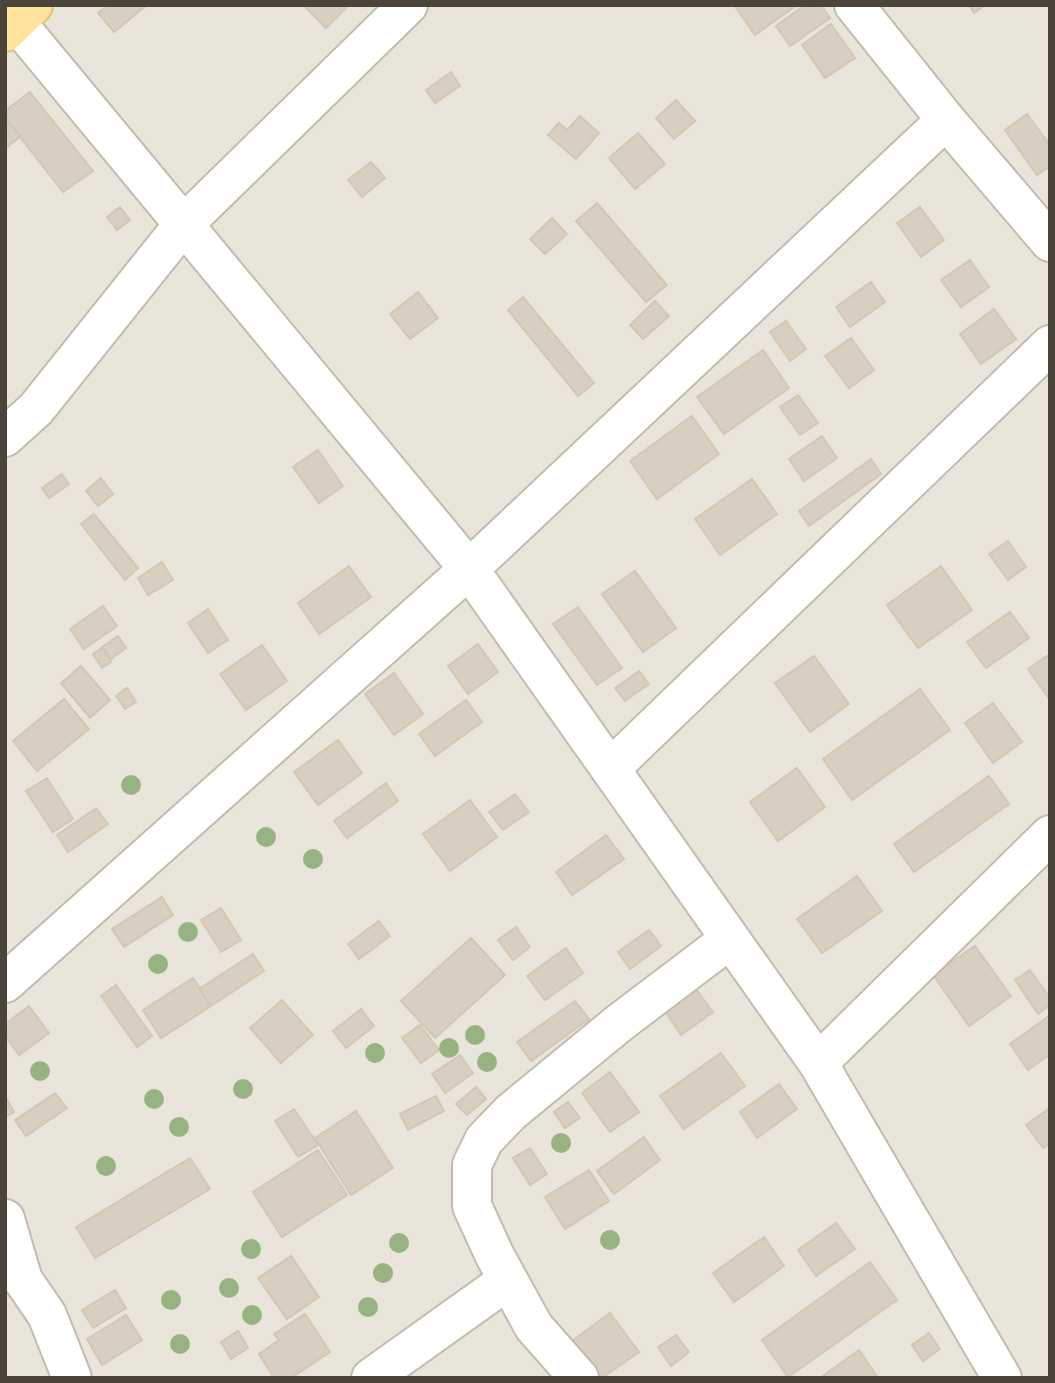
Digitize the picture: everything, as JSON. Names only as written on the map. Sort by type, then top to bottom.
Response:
[{"type":"street","points":[[5,437],[36,409],[183,225],[408,5]]},
{"type":"street","points":[[855,5],[946,120],[1050,242]]},
{"type":"street","points":[[18,20],[183,225],[469,569],[818,1063],[1002,1378]]},
{"type":"street","points":[[5,983],[469,569],[946,120]]},
{"type":"street","points":[[610,769],[1050,345]]},
{"type":"street","points":[[818,1063],[1050,835]]},
{"type":"street","points":[[579,1378],[534,1327],[508,1280],[472,1206],[472,1165],[484,1140],[511,1112],[618,1024],[730,939]]},
{"type":"street","points":[[5,1219],[23,1280],[47,1315],[72,1378]]},
{"type":"street","points":[[371,1378],[508,1280]]},
{"type":"shaded area","points":[[5,5],[1050,5],[1050,1378],[5,1378]]},
{"type":"building","points":[[108,5],[147,5],[114,32],[98,13]]},
{"type":"building","points":[[303,5],[349,5],[326,28]]},
{"type":"building","points":[[734,5],[797,5],[755,35]]},
{"type":"building","points":[[805,5],[821,5],[830,18],[790,46],[776,26]]},
{"type":"building","points":[[969,5],[985,5],[974,13]]},
{"type":"building","points":[[831,24],[855,58],[825,78],[802,45]]},
{"type":"building","points":[[451,72],[460,86],[435,103],[426,90]]},
{"type":"building","points":[[30,92],[93,171],[63,192],[5,118],[5,111]]},
{"type":"building","points":[[676,100],[695,121],[674,139],[656,118]]},
{"type":"building","points":[[1027,114],[1050,145],[1050,166],[1037,175],[1005,130]]},
{"type":"building","points":[[580,116],[599,133],[576,159],[548,135],[559,123],[567,130]]},
{"type":"building","points":[[5,118],[21,136],[5,149]]},
{"type":"building","points":[[638,133],[665,164],[635,189],[609,158]]},
{"type":"building","points":[[371,162],[385,178],[362,197],[348,180]]},
{"type":"building","points":[[597,203],[667,285],[646,302],[576,221]]},
{"type":"building","points":[[120,207],[130,220],[117,230],[107,217]]},
{"type":"building","points":[[920,207],[944,240],[921,257],[897,223]]},
{"type":"building","points":[[552,218],[567,234],[545,254],[530,239]]},
{"type":"building","points":[[970,260],[989,287],[961,307],[941,280]]},
{"type":"building","points":[[871,282],[885,302],[850,327],[836,307]]},
{"type":"building","points":[[418,292],[438,318],[410,339],[390,314]]},
{"type":"building","points":[[523,297],[594,383],[578,396],[508,310]]},
{"type":"building","points":[[655,301],[669,316],[643,339],[630,325]]},
{"type":"building","points":[[994,309],[1016,339],[981,364],[960,334]]},
{"type":"building","points":[[786,321],[806,349],[790,361],[770,332]]},
{"type":"building","points":[[851,338],[874,370],[849,388],[825,356]]},
{"type":"building","points":[[763,350],[789,388],[724,434],[697,397]]},
{"type":"building","points":[[798,395],[818,423],[800,435],[780,407]]},
{"type":"building","points":[[692,416],[719,454],[657,499],[630,461]]},
{"type":"building","points":[[822,436],[837,458],[804,481],[789,459]]},
{"type":"building","points":[[318,450],[343,486],[319,503],[293,467]]},
{"type":"building","points":[[871,459],[881,474],[809,526],[799,511]]},
{"type":"building","points":[[62,474],[69,484],[49,498],[42,488]]},
{"type":"building","points":[[101,478],[113,494],[98,506],[86,491]]},
{"type":"building","points":[[752,479],[777,514],[720,555],[695,519]]},
{"type":"building","points":[[94,514],[138,568],[125,580],[81,524]]},
{"type":"building","points":[[1008,541],[1026,567],[1008,580],[989,554]]},
{"type":"building","points":[[162,562],[173,580],[148,595],[138,578]]},
{"type":"building","points":[[349,566],[371,597],[319,634],[298,603]]},
{"type":"building","points":[[941,566],[972,610],[918,648],[887,605]]},
{"type":"building","points":[[635,571],[676,628],[643,652],[602,594]]},
{"type":"building","points":[[103,606],[117,626],[84,649],[70,629]]},
{"type":"building","points":[[578,607],[622,668],[597,685],[553,624]]},
{"type":"building","points":[[208,609],[228,640],[208,653],[188,623]]},
{"type":"building","points":[[1010,612],[1029,638],[986,668],[967,642]]},
{"type":"building","points":[[118,636],[126,648],[111,659],[102,647]]},
{"type":"building","points":[[478,644],[498,672],[468,694],[448,666]]},
{"type":"building","points":[[262,645],[287,681],[246,710],[220,674]]},
{"type":"building","points":[[102,648],[111,662],[102,668],[93,654]]},
{"type":"building","points":[[1050,654],[1050,700],[1028,669]]},
{"type":"building","points":[[814,656],[849,704],[810,732],[775,683]]},
{"type":"building","points":[[81,666],[110,700],[90,718],[61,683]]},
{"type":"building","points":[[639,671],[649,684],[625,701],[615,688]]},
{"type":"building","points":[[394,673],[423,714],[394,735],[365,694]]},
{"type":"building","points":[[127,688],[136,702],[125,709],[116,696]]},
{"type":"building","points":[[920,689],[950,730],[852,800],[823,759]]},
{"type":"building","points":[[64,699],[89,729],[37,771],[13,741]]},
{"type":"building","points":[[466,700],[482,722],[435,756],[419,734]]},
{"type":"building","points":[[993,703],[1022,742],[993,763],[965,723]]},
{"type":"building","points":[[338,740],[362,773],[318,805],[294,772]]},
{"type":"building","points":[[797,768],[825,807],[778,841],[750,802]]},
{"type":"building","points":[[989,776],[1009,804],[914,872],[894,844]]},
{"type":"building","points":[[47,778],[73,819],[53,832],[26,791]]},
{"type":"building","points":[[386,783],[398,801],[347,838],[334,821]]},
{"type":"building","points":[[515,794],[529,812],[503,830],[489,812]]},
{"type":"building","points":[[470,800],[497,837],[450,871],[423,834]]},
{"type":"building","points":[[96,808],[108,824],[68,852],[57,835]]},
{"type":"building","points":[[606,835],[624,859],[572,895],[556,872]]},
{"type":"building","points":[[857,876],[882,911],[822,953],[797,919]]},
{"type":"building","points":[[162,897],[173,915],[124,947],[112,929]]},
{"type":"building","points":[[221,908],[241,940],[221,952],[201,920]]},
{"type":"building","points":[[379,921],[390,936],[359,959],[348,944]]},
{"type":"building","points":[[516,927],[530,947],[513,960],[498,940]]},
{"type":"building","points":[[649,930],[661,946],[630,969],[618,952]]},
{"type":"building","points":[[471,938],[505,975],[435,1038],[401,1001]]},
{"type":"building","points":[[975,946],[1011,996],[969,1026],[933,975]]},
{"type":"building","points":[[566,948],[583,973],[545,1000],[527,976]]},
{"type":"building","points":[[253,954],[264,971],[211,1006],[199,989]]},
{"type":"building","points":[[1030,970],[1050,998],[1050,1005],[1038,1014],[1015,980]]},
{"type":"building","points":[[193,978],[211,1006],[161,1038],[143,1010]]},
{"type":"building","points":[[116,985],[152,1036],[137,1047],[101,996]]},
{"type":"building","points":[[693,985],[713,1012],[681,1035],[662,1007]]},
{"type":"building","points":[[282,1000],[313,1035],[281,1063],[250,1028]]},
{"type":"building","points":[[575,1001],[589,1019],[531,1061],[517,1042]]},
{"type":"building","points":[[29,1006],[49,1033],[19,1055],[5,1036],[5,1024]]},
{"type":"building","points":[[361,1009],[374,1026],[346,1048],[333,1031]]},
{"type":"building","points":[[1049,1016],[1050,1054],[1028,1070],[1010,1044]]},
{"type":"building","points":[[420,1025],[439,1050],[421,1063],[402,1038]]},
{"type":"building","points":[[721,1053],[745,1086],[684,1129],[660,1096]]},
{"type":"building","points":[[460,1055],[473,1073],[445,1093],[432,1074]]},
{"type":"building","points":[[610,1072],[639,1112],[610,1132],[582,1093]]},
{"type":"building","points":[[779,1084],[797,1109],[757,1138],[740,1112]]},
{"type":"building","points":[[476,1087],[486,1099],[467,1115],[456,1104]]},
{"type":"building","points":[[55,1093],[67,1108],[26,1136],[15,1120]]},
{"type":"building","points":[[5,1096],[14,1112],[5,1117]]},
{"type":"building","points":[[436,1096],[444,1111],[408,1130],[400,1114]]},
{"type":"building","points":[[568,1102],[580,1118],[565,1128],[554,1112]]},
{"type":"building","points":[[1050,1108],[1050,1144],[1043,1148],[1026,1125]]},
{"type":"building","points":[[294,1109],[318,1145],[298,1157],[275,1121]]},
{"type":"building","points":[[356,1111],[393,1168],[351,1195],[315,1138]]},
{"type":"building","points":[[644,1137],[660,1160],[614,1194],[597,1171]]},
{"type":"building","points":[[530,1148],[547,1174],[530,1185],[513,1158]]},
{"type":"building","points":[[318,1150],[347,1195],[282,1237],[253,1192]]},
{"type":"building","points":[[190,1158],[210,1189],[95,1258],[76,1227]]},
{"type":"building","points":[[589,1170],[609,1201],[565,1229],[545,1197]]},
{"type":"building","points":[[836,1223],[855,1249],[816,1276],[798,1250]]},
{"type":"building","points":[[764,1237],[784,1266],[734,1302],[713,1273]]},
{"type":"building","points":[[291,1256],[319,1297],[287,1319],[258,1278]]},
{"type":"building","points":[[870,1262],[897,1300],[788,1377],[762,1340]]},
{"type":"building","points":[[115,1290],[126,1308],[93,1328],[82,1310]]},
{"type":"building","points":[[610,1313],[639,1352],[602,1378],[598,1378],[572,1341]]},
{"type":"building","points":[[305,1314],[330,1352],[291,1378],[274,1378],[259,1354],[279,1340],[274,1334]]},
{"type":"building","points":[[126,1315],[142,1340],[102,1365],[87,1339]]},
{"type":"building","points":[[238,1331],[248,1348],[231,1359],[221,1342]]},
{"type":"building","points":[[929,1333],[940,1349],[923,1361],[912,1345]]},
{"type":"building","points":[[676,1335],[689,1352],[671,1366],[658,1347]]},
{"type":"building","points":[[859,1350],[878,1378],[820,1378]]}]
